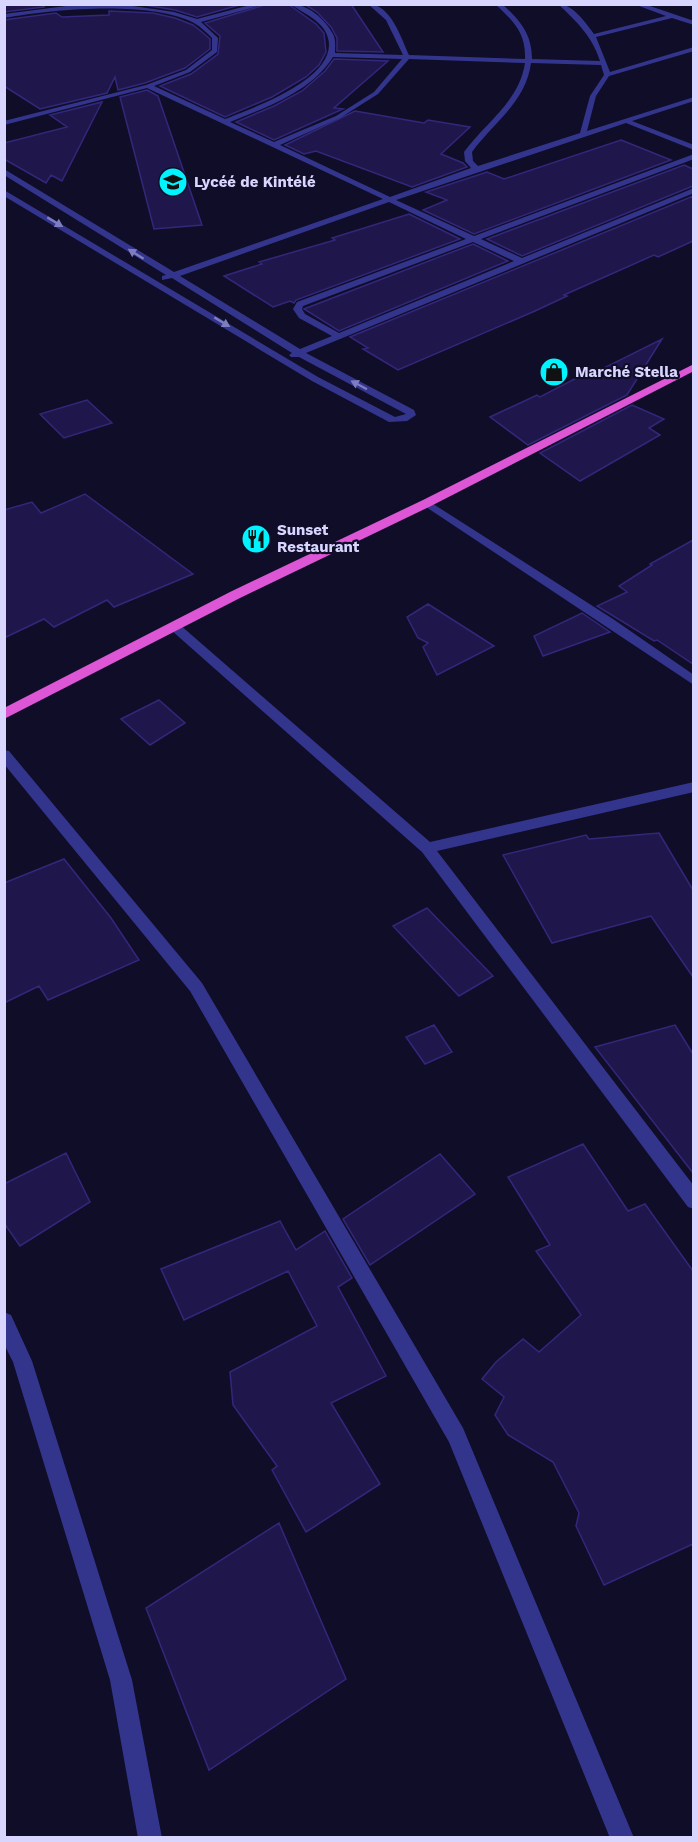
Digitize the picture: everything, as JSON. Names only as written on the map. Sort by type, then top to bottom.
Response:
[{"type":"highway","points":[[4,714],[693,367]]},
{"type":"street","points":[[196,21],[263,4]]},
{"type":"street","points":[[224,122],[285,97],[307,83],[332,55],[334,46],[330,33],[318,19],[294,4]]},
{"type":"street","points":[[371,4],[389,19],[407,57]]},
{"type":"street","points":[[476,169],[469,161],[468,152],[516,98],[523,83],[528,61],[527,36],[515,20],[498,4]]},
{"type":"street","points":[[561,4],[581,19],[593,36],[603,54],[607,75]]},
{"type":"street","points":[[637,4],[693,23]]},
{"type":"street","points":[[4,123],[148,86],[188,71],[215,51],[215,38],[196,21],[175,13],[108,5],[7,14]]},
{"type":"street","points":[[593,36],[671,16]]},
{"type":"street","points":[[583,133],[593,96],[607,75],[693,49]]},
{"type":"street","points":[[332,55],[604,63]]},
{"type":"street","points":[[274,145],[338,117],[376,93],[407,57]]},
{"type":"street","points":[[148,86],[523,262]]},
{"type":"street","points":[[153,282],[476,169],[693,99]]},
{"type":"street","points":[[626,121],[693,148]]},
{"type":"street","points":[[680,143],[693,138]]},
{"type":"street","points":[[338,336],[302,316],[297,309],[300,304],[693,156]]},
{"type":"street","points":[[4,171],[299,353],[410,412],[411,415],[393,420],[284,359],[4,192]]},
{"type":"street","points":[[284,359],[693,190]]},
{"type":"street","points":[[427,502],[609,622],[693,681]]},
{"type":"street","points":[[175,627],[427,848],[693,1201]]},
{"type":"street","points":[[4,754],[196,987],[456,1435],[622,1838]]},
{"type":"street","points":[[427,848],[693,787]]},
{"type":"street","points":[[4,1321],[22,1361],[121,1680],[150,1838]]},
{"type":"building","points":[[4,4],[41,4],[44,7],[4,12]]},
{"type":"building","points":[[138,4],[243,4],[197,17],[175,10]]},
{"type":"building","points":[[268,4],[288,4],[316,24],[324,33],[326,52],[319,65],[306,77],[272,97],[225,117],[160,86],[191,74],[218,54],[220,36],[205,23]]},
{"type":"building","points":[[304,4],[351,4],[383,52],[337,51],[337,38],[331,27],[317,12]]},
{"type":"building","points":[[109,11],[153,13],[175,18],[193,25],[210,39],[210,49],[185,68],[145,83],[118,90],[115,77],[107,93],[40,109],[4,86],[4,20],[56,13],[62,17],[109,15]]},
{"type":"building","points":[[334,59],[388,61],[334,108],[343,109],[274,140],[236,122],[302,91],[325,71]]},
{"type":"building","points":[[147,90],[158,96],[202,225],[154,229],[120,97]]},
{"type":"building","points":[[102,102],[62,181],[51,175],[46,183],[4,159],[4,143],[67,127],[50,115]]},
{"type":"building","points":[[355,111],[424,123],[428,120],[470,127],[441,154],[467,167],[412,187],[316,151],[304,154],[285,145]]},
{"type":"building","points":[[621,140],[671,160],[474,234],[423,210],[447,200],[426,192],[487,172],[504,179]]},
{"type":"building","points":[[684,165],[693,169],[693,186],[522,256],[487,239]]},
{"type":"building","points":[[693,196],[693,241],[658,257],[654,255],[564,295],[567,296],[535,311],[398,370],[363,349],[368,348],[350,337]]},
{"type":"building","points":[[409,214],[460,239],[296,300],[294,303],[290,301],[273,307],[224,276],[262,264],[259,262],[335,240],[332,238]]},
{"type":"building","points":[[473,244],[508,261],[339,331],[304,309]]},
{"type":"building","points":[[662,339],[627,395],[528,445],[490,417],[537,395],[540,397],[584,374],[588,376]]},
{"type":"building","points":[[87,400],[112,423],[64,438],[40,414]]},
{"type":"building","points":[[632,405],[664,419],[649,428],[660,435],[580,481],[540,453]]},
{"type":"building","points":[[85,494],[193,574],[114,607],[107,600],[54,627],[44,619],[4,638],[4,510],[32,502],[41,513]]},
{"type":"building","points":[[693,540],[693,664],[657,640],[654,641],[597,606],[627,592],[619,586],[652,565],[650,564]]},
{"type":"building","points":[[428,604],[494,646],[437,675],[423,647],[428,643],[418,638],[407,617]]},
{"type":"building","points":[[582,613],[610,632],[543,656],[534,636]]},
{"type":"building","points":[[159,700],[185,723],[150,745],[121,719]]},
{"type":"building","points":[[659,833],[693,890],[693,977],[651,916],[552,943],[503,855],[586,835],[589,839]]},
{"type":"building","points":[[64,859],[111,918],[139,960],[48,1000],[39,986],[4,1003],[4,883]]},
{"type":"building","points":[[427,908],[493,976],[459,996],[393,926]]},
{"type":"building","points":[[434,1025],[452,1052],[425,1064],[406,1037]]},
{"type":"building","points":[[675,1025],[693,1054],[693,1173],[595,1047]]},
{"type":"building","points":[[583,1144],[628,1211],[645,1204],[693,1271],[693,1544],[604,1585],[576,1526],[579,1513],[553,1462],[508,1435],[495,1415],[504,1397],[482,1379],[496,1362],[523,1339],[539,1352],[581,1315],[536,1251],[550,1245],[508,1177]]},
{"type":"building","points":[[66,1153],[90,1202],[20,1246],[4,1223],[4,1184]]},
{"type":"building","points":[[440,1154],[475,1194],[370,1265],[343,1219]]},
{"type":"building","points":[[280,1221],[296,1250],[325,1231],[352,1278],[338,1287],[386,1376],[331,1403],[380,1484],[306,1532],[272,1470],[277,1466],[233,1405],[230,1372],[317,1326],[288,1271],[184,1320],[161,1269]]},
{"type":"building","points":[[279,1523],[346,1679],[209,1770],[146,1608]]},
{"type":"place","name":"Lycéé de Kintélé","points":[[173,182]]},
{"type":"place","name":"Marché Stella","points":[[554,372]]},
{"type":"place","name":"Sunset Restaurant","points":[[256,539]]}]
